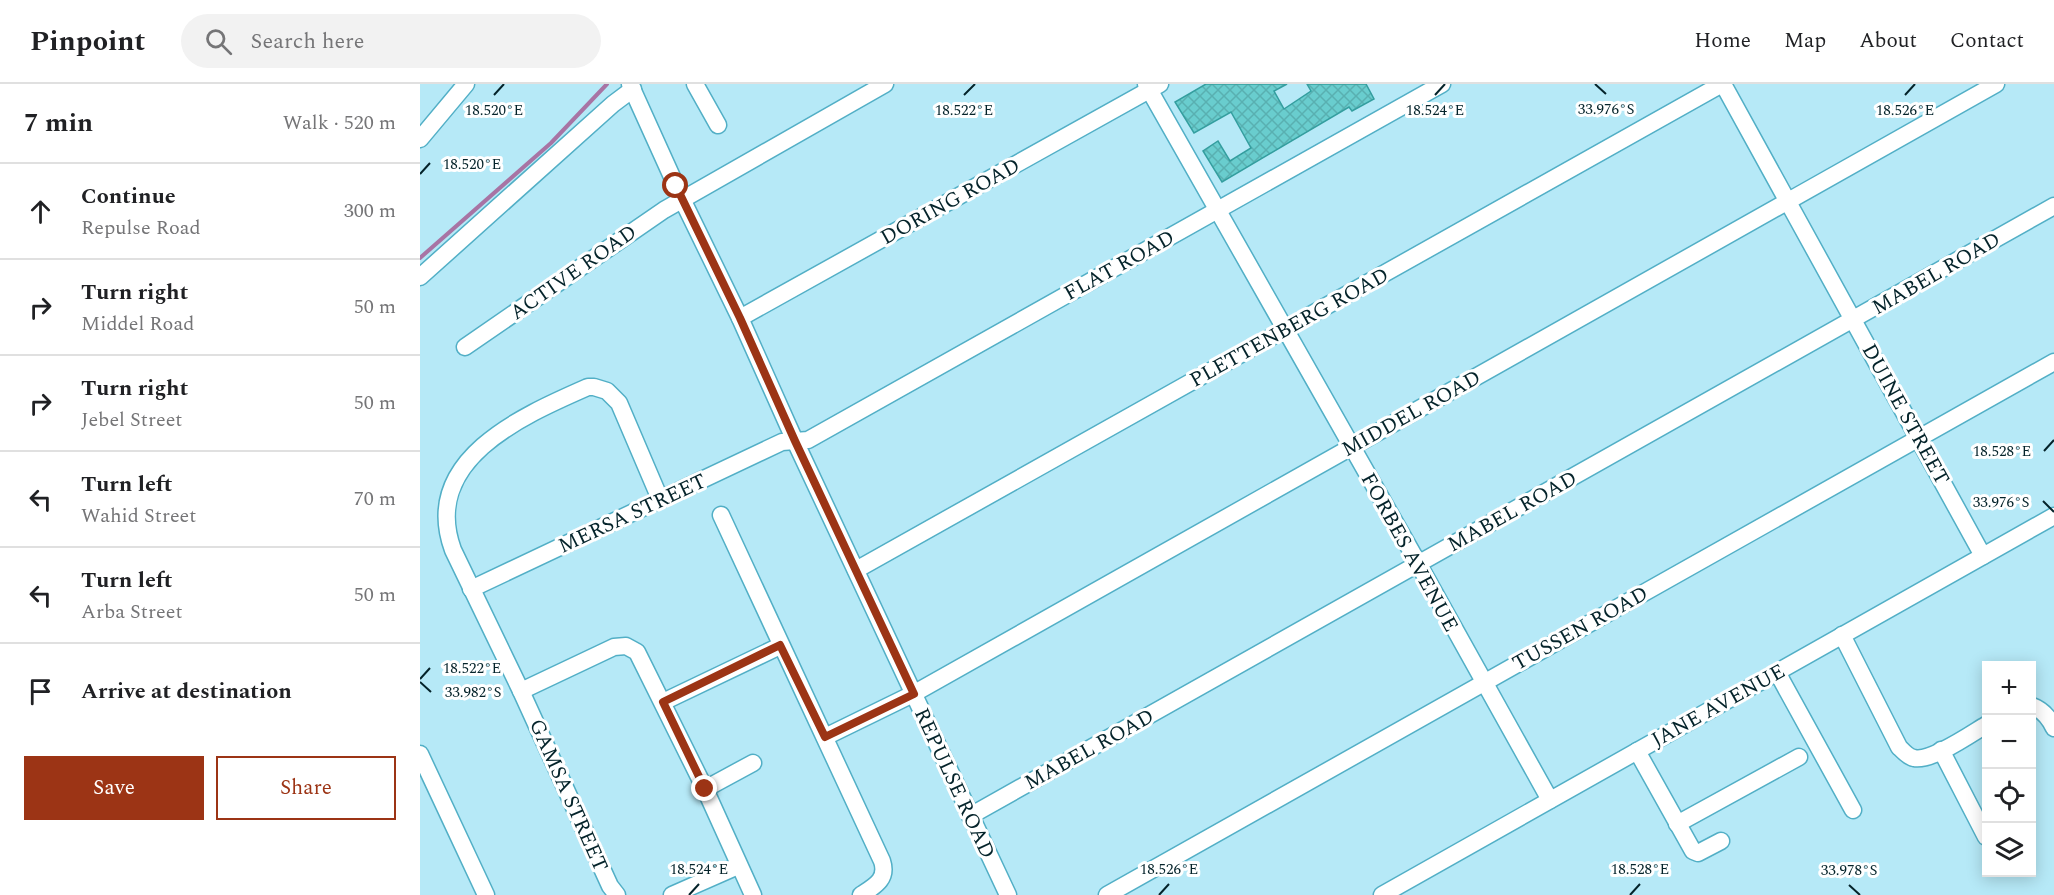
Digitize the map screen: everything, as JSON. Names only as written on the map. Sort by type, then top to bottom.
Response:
[{"type":"street","points":[[420,139],[466,84]]},
{"type":"street","points":[[695,84],[718,126]]},
{"type":"street","name":"ACTIVE ROAD","points":[[465,347],[682,199],[885,84]]},
{"type":"street","name":"FLAT ROAD","points":[[795,441],[808,440],[1442,84]]},
{"type":"street","name":"DUINE STREET","points":[[1722,84],[1983,556]]},
{"type":"street","name":"PLETTENBERG ROAD","points":[[856,570],[1722,84]]},
{"type":"street","name":"MIDDEL ROAD","points":[[825,737],[914,694],[1996,84]]},
{"type":"street","name":"FORBES AVENUE","points":[[1152,86],[1218,210],[1550,800]]},
{"type":"street","name":"DORING ROAD","points":[[740,318],[1152,86]]},
{"type":"street","points":[[420,277],[632,87]]},
{"type":"street","name":"REPULSE ROAD","points":[[632,87],[682,199],[740,318],[795,441],[1008,895]]},
{"type":"street","name":"MABEL ROAD","points":[[970,816],[2054,206]]},
{"type":"street","name":"TUSSEN ROAD","points":[[1107,895],[2054,362]]},
{"type":"street","name":"GAMSA STREET","points":[[617,895],[610,886],[521,690],[453,550],[447,527],[448,500],[453,481],[466,462],[488,442],[540,409],[572,394],[594,387],[607,391],[620,403],[660,499]]},
{"type":"street","name":"MERSA STREET","points":[[471,589],[782,442],[795,441]]},
{"type":"street","points":[[721,515],[884,866],[882,879],[863,895]]},
{"type":"street","name":"JANE AVENUE","points":[[1382,895],[2054,516]]},
{"type":"street","points":[[1842,635],[1899,747],[1914,758],[1927,757],[1982,727]]},
{"type":"street","points":[[663,702],[780,645]]},
{"type":"street","points":[[521,690],[614,647],[626,646],[640,655],[753,895]]},
{"type":"street","points":[[1777,672],[1853,810]]},
{"type":"street","points":[[2036,708],[2050,719],[2054,728]]},
{"type":"street","points":[[1941,750],[1982,829]]},
{"type":"street","points":[[1637,751],[1695,852],[1698,853],[1721,841]]},
{"type":"street","points":[[420,754],[486,895]]},
{"type":"street","points":[[1677,824],[1799,757]]},
{"type":"street","points":[[705,789],[753,763]]},
{"type":"street","points":[[672,895],[738,866]]},
{"type":"building","points":[[1206,84],[1287,84],[1274,91],[1284,109],[1311,91],[1307,84],[1366,84],[1374,99],[1352,111],[1349,107],[1222,182],[1203,151],[1218,141],[1230,161],[1251,148],[1231,112],[1194,133],[1175,102]]},
{"type":"waterway","points":[[420,258],[551,143],[607,84]]},
{"type":"route","points":[[676,186],[740,318],[914,694],[825,737],[780,645],[663,702],[705,789]]}]
